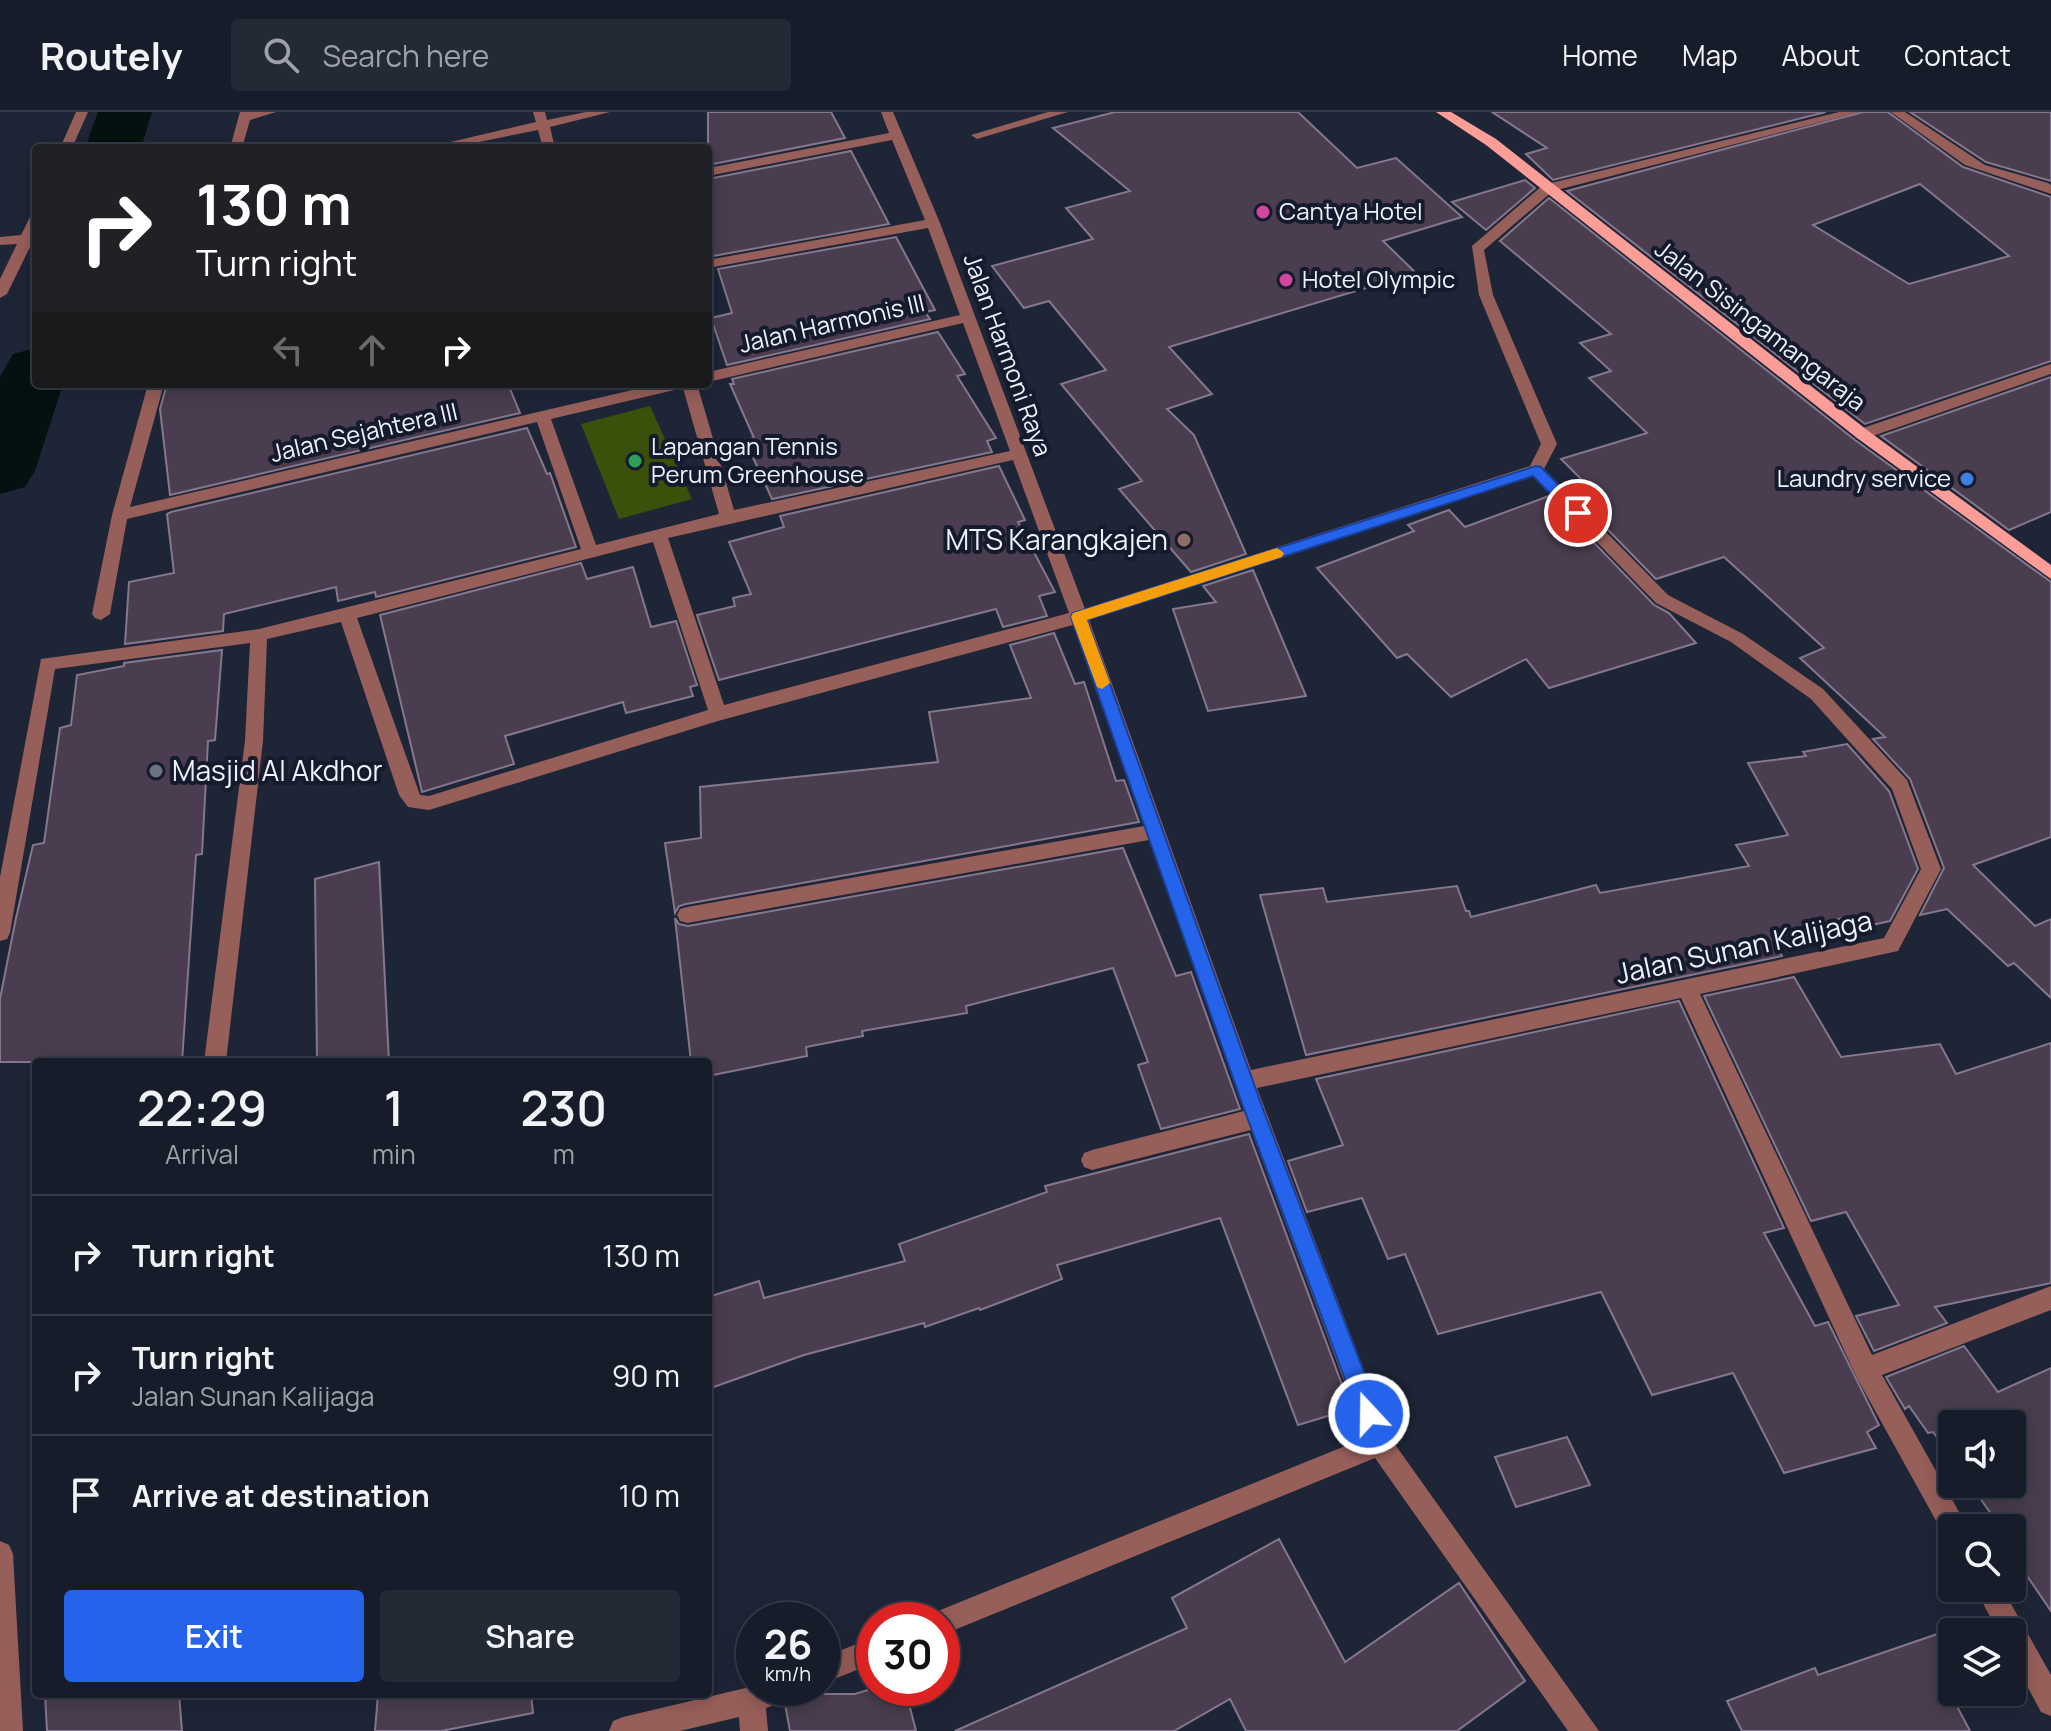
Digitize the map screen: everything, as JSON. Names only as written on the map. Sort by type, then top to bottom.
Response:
[{"type":"main road","name":"Jalan Sisingamangaraja","points":[[1442,112],[1491,142],[1862,434],[2051,573]]},
{"type":"street","points":[[68,144],[82,112]]},
{"type":"street","points":[[237,144],[246,114],[270,112]]},
{"type":"street","points":[[446,144],[542,118],[604,112]]},
{"type":"street","name":"Jalan Harmoni Raya","points":[[887,112],[933,223],[1079,617],[1257,1118],[1380,1444],[1585,1731]]},
{"type":"street","points":[[977,135],[1062,112]]},
{"type":"street","points":[[347,614],[408,795],[415,802],[429,803],[718,714],[1079,617],[1536,470],[1549,444],[1486,295],[1477,249],[1548,188],[1854,112]]},
{"type":"street","points":[[1897,112],[1977,167],[2008,178],[2037,182],[2051,190]]},
{"type":"street","points":[[542,118],[548,144]]},
{"type":"street","points":[[712,171],[897,135]]},
{"type":"street","points":[[712,263],[933,223]]},
{"type":"street","points":[[0,294],[32,227]]},
{"type":"street","points":[[0,241],[27,239]]},
{"type":"street","name":"Jalan Harmonis III","points":[[712,376],[967,318]]},
{"type":"street","points":[[1862,434],[2051,369]]},
{"type":"street","points":[[101,614],[120,515],[155,388]]},
{"type":"street","points":[[616,390],[637,388]]},
{"type":"street","points":[[690,388],[728,517]]},
{"type":"street","name":"Jalan Sejahtera III","points":[[120,515],[542,415],[616,390]]},
{"type":"street","points":[[542,415],[590,552]]},
{"type":"street","points":[[0,933],[47,664],[259,635],[728,517],[1018,454]]},
{"type":"street","name":"Jalan Sunan Kalijaga","points":[[1244,1081],[1891,945],[1931,869],[1900,785],[1817,694],[1737,638],[1662,599],[1536,470]]},
{"type":"street","points":[[659,534],[718,714]]},
{"type":"street","points":[[215,1058],[254,741],[259,635]]},
{"type":"street","points":[[687,915],[1156,831]]},
{"type":"street","points":[[1686,987],[1866,1369],[1946,1514]]},
{"type":"street","points":[[1092,1160],[1257,1118]]},
{"type":"street","points":[[1866,1369],[2051,1298]]},
{"type":"street","points":[[960,1615],[1380,1444]]},
{"type":"street","points":[[0,1554],[9,1731]]},
{"type":"street","points":[[1996,1602],[2051,1702]]},
{"type":"street","points":[[623,1731],[736,1704]]},
{"type":"street","points":[[752,1706],[754,1731]]},
{"type":"green space","name":"Lapangan Tennis Perum Greenhouse","points":[[650,406],[692,499],[619,519],[581,424]]},
{"type":"building","points":[[708,112],[831,112],[845,138],[712,164],[712,144],[708,144]]},
{"type":"building","points":[[1115,112],[1298,112],[1357,168],[1396,158],[1462,217],[1383,241],[1416,273],[1169,347],[1212,394],[1167,409],[1194,435],[1246,554],[1191,572],[1119,489],[1142,481],[1061,384],[1106,370],[1049,301],[1024,308],[992,266],[1093,239],[1066,208],[1130,191],[1053,128]]},
{"type":"building","points":[[1492,112],[1826,112],[1553,180],[1526,154],[1547,148]]},
{"type":"building","points":[[1863,112],[1888,112],[1963,167],[2051,197],[2051,361],[1865,424],[1567,191]],"holes":[[[1920,184],[2009,256],[1909,284],[1813,225]]]},
{"type":"building","points":[[1910,112],[2051,112],[2051,181],[1986,162]]},
{"type":"building","points":[[851,151],[889,224],[713,256],[712,178]]},
{"type":"building","points":[[1525,180],[1535,188],[1486,230],[1452,202]]},
{"type":"building","points":[[1549,198],[1855,440],[2051,582],[2051,837],[1973,865],[2035,926],[2051,919],[2051,998],[2014,963],[2008,966],[1947,909],[1920,915],[1944,868],[1910,779],[1873,739],[1885,737],[1800,658],[1824,648],[1724,557],[1656,579],[1568,489],[1585,483],[1561,459],[1647,433],[1589,378],[1611,371],[1580,343],[1611,334],[1500,241]]},
{"type":"building","points":[[896,237],[935,310],[925,312],[930,319],[727,365],[712,321],[712,318],[732,313],[718,269]]},
{"type":"building","points":[[938,332],[965,374],[957,376],[996,438],[987,441],[992,452],[772,499],[745,440],[754,438],[730,384],[734,384],[732,379]]},
{"type":"building","points":[[2051,377],[2051,512],[2009,530],[1881,436]]},
{"type":"building","points":[[166,388],[510,388],[520,413],[170,495],[160,409]]},
{"type":"building","points":[[527,428],[547,474],[550,473],[576,547],[376,597],[375,592],[338,601],[336,587],[224,614],[223,631],[125,644],[129,582],[174,573],[167,514]]},
{"type":"building","points":[[999,466],[1025,520],[1018,522],[1055,592],[1039,596],[1047,616],[1003,627],[996,609],[719,680],[697,615],[735,606],[733,598],[751,594],[729,542],[784,527],[780,516]]},
{"type":"building","points":[[1549,496],[1654,605],[1669,613],[1696,643],[1549,688],[1526,659],[1451,697],[1407,654],[1397,658],[1317,568],[1414,531],[1408,525],[1449,510],[1465,527]]},
{"type":"building","points":[[581,563],[587,579],[633,567],[651,627],[676,621],[697,685],[690,687],[693,696],[626,713],[623,702],[505,736],[514,764],[422,792],[380,615]]},
{"type":"building","points":[[1253,570],[1306,696],[1208,711],[1173,609],[1216,602],[1203,586]]},
{"type":"building","points":[[1054,633],[1075,684],[1084,682],[1116,781],[1124,780],[1139,822],[686,904],[679,906],[675,913],[665,843],[701,838],[700,787],[938,762],[929,712],[1031,698],[1010,645]]},
{"type":"building","points":[[222,650],[215,740],[208,741],[202,854],[196,855],[182,1058],[32,1058],[32,1062],[0,1062],[0,999],[33,845],[44,843],[60,728],[71,725],[77,675],[124,666],[124,663]]},
{"type":"building","points":[[1847,744],[1889,791],[1918,869],[1890,921],[1853,929],[1846,917],[1772,939],[1782,956],[1306,1055],[1260,895],[1323,888],[1327,902],[1457,886],[1471,917],[1596,885],[1600,893],[1749,866],[1736,845],[1788,835],[1748,763],[1806,756],[1803,752]]},
{"type":"building","points":[[1123,848],[1176,976],[1191,972],[1240,1109],[1161,1129],[1138,1065],[1148,1062],[1113,968],[966,1006],[967,1013],[862,1031],[863,1036],[806,1047],[807,1056],[712,1075],[712,1058],[691,1058],[675,918],[679,924],[688,926]]},
{"type":"building","points":[[379,862],[389,1058],[317,1058],[315,879]]},
{"type":"building","points":[[1794,977],[1841,1057],[1940,1044],[1956,1074],[2051,1043],[2051,1283],[1935,1307],[1947,1323],[1874,1351],[1856,1316],[1899,1305],[1846,1212],[1811,1221],[1704,996]]},
{"type":"building","points":[[1679,1001],[1784,1228],[1764,1233],[1815,1326],[1828,1322],[1879,1425],[1867,1432],[1876,1448],[1784,1473],[1733,1373],[1652,1395],[1601,1292],[1438,1334],[1405,1254],[1388,1259],[1362,1198],[1307,1212],[1288,1161],[1343,1145],[1316,1079]]},
{"type":"building","points":[[1249,1134],[1351,1409],[1298,1425],[1220,1218],[1057,1265],[1062,1279],[980,1310],[925,1327],[924,1323],[804,1355],[712,1388],[712,1296],[759,1281],[764,1298],[905,1261],[899,1244],[1047,1192],[1045,1186]]},
{"type":"building","points":[[1964,1346],[1998,1392],[2051,1368],[2051,1611],[2026,1574],[2026,1514],[1991,1514],[1980,1498],[2026,1498],[2026,1410],[1938,1410],[1938,1439],[1933,1432],[1928,1433],[1909,1406],[1905,1409],[1886,1377]]},
{"type":"building","points":[[1567,1437],[1590,1485],[1516,1507],[1495,1457]]},
{"type":"building","points":[[1279,1539],[1345,1662],[1459,1583],[1525,1681],[1457,1731],[1246,1731],[1230,1699],[1174,1731],[955,1731],[1187,1628],[1172,1598]]},
{"type":"building","points":[[1938,1634],[1938,1706],[1957,1706],[1970,1731],[1742,1731],[1727,1701],[1815,1668],[1818,1675]]},
{"type":"building","points":[[840,1694],[855,1694],[856,1706],[910,1706],[916,1731],[790,1731],[785,1706],[840,1706]]},
{"type":"building","points":[[45,1698],[179,1698],[182,1731],[47,1731]]},
{"type":"building","points":[[378,1698],[531,1698],[533,1713],[441,1731],[375,1731]]},
{"type":"waterway","points":[[114,144],[125,112]]},
{"type":"waterway","points":[[0,471],[32,379]]},
{"type":"slow traffic","points":[[1102,683],[1079,617],[1277,553]]},
{"type":"place","name":"Cantya Hotel","points":[[1263,212]]},
{"type":"place","name":"Hotel Olympic","points":[[1286,280]]},
{"type":"place","name":"Lapangan Tennis Perum Greenhouse","points":[[635,461]]},
{"type":"place","name":"Laundry service","points":[[1967,479]]},
{"type":"place","name":"MTS Karangkajen","points":[[1184,540]]},
{"type":"place","name":"Masjid Al Akdhor","points":[[156,771]]},
{"type":"route","points":[[1369,1414],[1254,1109],[1079,617],[1536,470],[1578,513]]}]
